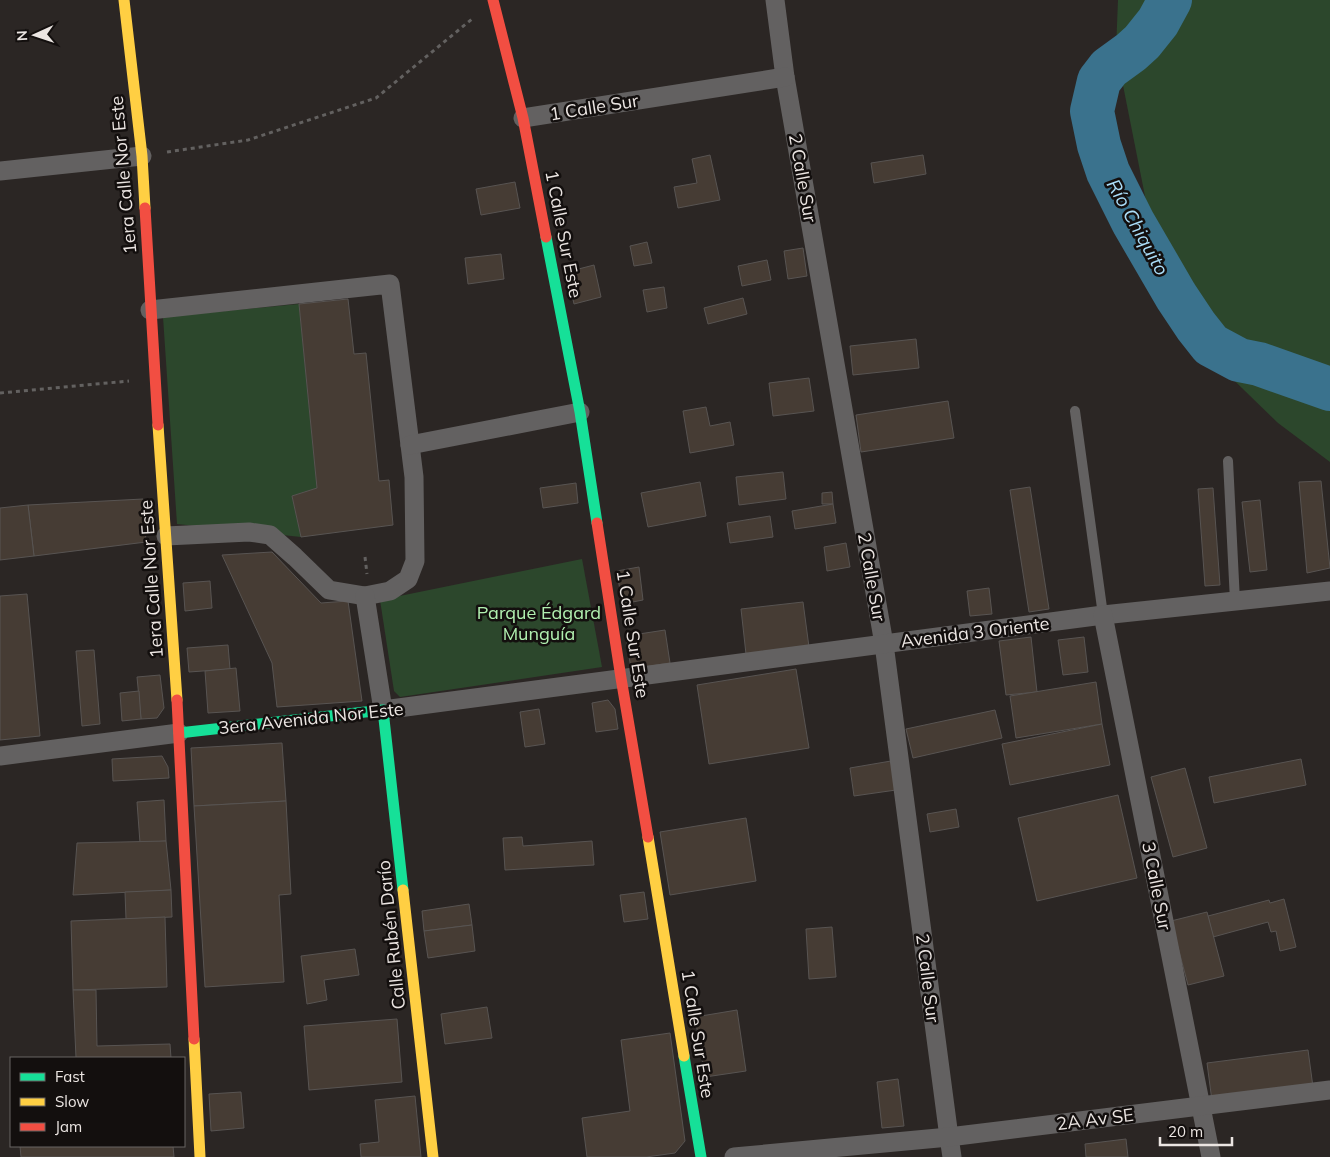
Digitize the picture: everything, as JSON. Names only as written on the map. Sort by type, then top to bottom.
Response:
[{"type":"street","name":"1era Calle Nor Este","points":[[124,0],[142,156],[150,310],[179,732],[200,1157]]},
{"type":"street","points":[[493,0],[523,118]]},
{"type":"street","name":"2 Calle Sur","points":[[775,0],[785,77],[884,644],[952,1157]]},
{"type":"street","name":"1 Calle Sur","points":[[523,118],[785,77]]},
{"type":"street","name":"1 Calle Sur Este","points":[[523,118],[580,412],[701,1157]]},
{"type":"street","points":[[0,171],[142,156]]},
{"type":"street","points":[[150,310],[390,284],[414,477],[415,561],[408,580],[390,591],[366,588],[329,590],[270,535],[249,532],[166,536]]},
{"type":"street","points":[[410,445],[580,412]]},
{"type":"street","points":[[366,588],[383,710]]},
{"type":"street","name":"Avenida 3 Oriente","points":[[622,678],[1103,615],[1330,591]]},
{"type":"street","name":"3 Calle Sur","points":[[1103,615],[1211,1157]]},
{"type":"street","name":"3era Avenida Nor Este","points":[[0,756],[179,732],[383,710],[622,678]]},
{"type":"street","name":"Calle Rubén Darío","points":[[383,710],[433,1157]]},
{"type":"street","name":"2A Av SE","points":[[734,1157],[949,1137],[1330,1090]]},
{"type":"lane","points":[[1075,412],[1103,615]]},
{"type":"lane","points":[[1228,461],[1235,601]]},
{"type":"path","points":[[142,156],[248,140],[376,98],[476,16]]},
{"type":"path","points":[[0,393],[155,379]]},
{"type":"path","points":[[365,557],[366,588]]},
{"type":"green space","points":[[1118,0],[1330,0],[1330,462],[1278,423],[1169,317],[1116,50]]},
{"type":"green space","points":[[299,304],[317,488],[292,496],[301,537],[177,524],[163,317]]},
{"type":"green space","name":"Parque Édgard Munguía","points":[[582,559],[602,667],[400,697],[394,691],[380,600]]},
{"type":"building","points":[[710,155],[720,200],[678,208],[674,187],[697,183],[692,159]]},
{"type":"building","points":[[923,155],[926,174],[874,183],[871,163]]},
{"type":"building","points":[[515,182],[520,208],[481,215],[476,189]]},
{"type":"building","points":[[647,242],[652,263],[634,266],[630,246]]},
{"type":"building","points":[[803,248],[807,276],[788,279],[784,251]]},
{"type":"building","points":[[501,254],[504,279],[468,284],[465,258]]},
{"type":"building","points":[[767,260],[771,280],[742,286],[738,266]]},
{"type":"building","points":[[594,265],[601,297],[574,304],[567,272]]},
{"type":"building","points":[[664,287],[667,308],[647,312],[643,290]]},
{"type":"building","points":[[743,298],[747,314],[708,324],[704,308]]},
{"type":"building","points":[[348,299],[354,354],[366,353],[379,481],[389,480],[393,525],[301,537],[292,496],[317,488],[299,304]]},
{"type":"building","points":[[916,339],[919,368],[853,375],[850,346]]},
{"type":"building","points":[[809,378],[814,411],[773,416],[769,383]]},
{"type":"building","points":[[948,401],[954,438],[861,452],[856,415]]},
{"type":"building","points":[[706,407],[710,426],[730,422],[734,445],[690,453],[683,411]]},
{"type":"building","points":[[783,472],[786,499],[739,505],[736,477]]},
{"type":"building","points":[[1321,481],[1330,568],[1307,573],[1299,482]]},
{"type":"building","points":[[700,482],[706,516],[648,527],[641,493]]},
{"type":"building","points":[[576,483],[578,503],[543,508],[540,488]]},
{"type":"building","points":[[1030,487],[1049,609],[1029,612],[1010,490]]},
{"type":"building","points":[[1213,488],[1220,585],[1205,586],[1198,489]]},
{"type":"building","points":[[832,492],[833,504],[822,504],[822,493]]},
{"type":"building","points":[[143,499],[146,542],[34,556],[28,505]]},
{"type":"building","points":[[1260,500],[1267,570],[1250,572],[1242,502]]},
{"type":"building","points":[[833,504],[836,523],[795,529],[792,511]]},
{"type":"building","points":[[28,505],[34,556],[0,560],[0,508]]},
{"type":"building","points":[[770,516],[773,537],[730,543],[727,523]]},
{"type":"building","points":[[846,543],[850,567],[827,571],[824,547]]},
{"type":"building","points":[[272,552],[321,603],[348,601],[362,701],[277,707],[272,663],[222,555]]},
{"type":"building","points":[[639,567],[643,600],[622,604],[617,571]]},
{"type":"building","points":[[210,581],[212,608],[185,611],[183,583]]},
{"type":"building","points":[[989,588],[992,614],[970,616],[967,591]]},
{"type":"building","points":[[27,594],[40,736],[0,740],[0,596]]},
{"type":"building","points":[[803,602],[809,647],[746,654],[741,609]]},
{"type":"building","points":[[665,630],[670,663],[631,669],[626,636]]},
{"type":"building","points":[[1031,637],[1037,692],[1006,695],[999,641]]},
{"type":"building","points":[[1084,637],[1088,672],[1063,675],[1058,640]]},
{"type":"building","points":[[228,645],[230,669],[189,672],[187,648]]},
{"type":"building","points":[[94,650],[100,724],[82,726],[76,651]]},
{"type":"building","points":[[236,668],[240,711],[208,713],[205,671]]},
{"type":"building","points":[[796,669],[809,748],[709,764],[697,685]]},
{"type":"building","points":[[160,675],[164,708],[157,718],[141,719],[137,677]]},
{"type":"building","points":[[1096,682],[1102,724],[1016,738],[1010,696]]},
{"type":"building","points":[[139,691],[141,719],[122,721],[120,693]]},
{"type":"building","points":[[608,700],[615,709],[618,729],[596,732],[592,703]]},
{"type":"building","points":[[539,709],[545,744],[525,747],[520,712]]},
{"type":"building","points":[[995,710],[1002,738],[913,758],[906,729]]},
{"type":"building","points":[[1102,724],[1110,765],[1010,785],[1002,744]]},
{"type":"building","points":[[282,743],[286,801],[194,806],[191,748]]},
{"type":"building","points":[[162,756],[168,767],[169,778],[113,781],[112,759]]},
{"type":"building","points":[[1301,759],[1306,785],[1214,803],[1209,777]]},
{"type":"building","points":[[891,761],[896,790],[854,796],[850,768]]},
{"type":"building","points":[[1185,768],[1207,848],[1173,857],[1151,777]]},
{"type":"building","points":[[1118,795],[1137,878],[1037,901],[1018,818]]},
{"type":"building","points":[[164,800],[166,841],[140,843],[137,802]]},
{"type":"building","points":[[286,801],[291,894],[279,895],[284,982],[205,987],[194,806]]},
{"type":"building","points":[[956,809],[959,827],[930,832],[927,814]]},
{"type":"building","points":[[746,818],[756,881],[670,895],[660,832]]},
{"type":"building","points":[[522,837],[523,846],[592,841],[594,865],[505,870],[503,838]]},
{"type":"building","points":[[166,841],[171,890],[73,895],[77,843]]},
{"type":"building","points":[[171,890],[172,917],[126,919],[125,892]]},
{"type":"building","points":[[644,892],[648,919],[624,922],[620,895]]},
{"type":"building","points":[[1284,899],[1296,947],[1280,951],[1276,931],[1271,932],[1268,922],[1213,937],[1208,916],[1269,900],[1270,903]]},
{"type":"building","points":[[469,904],[472,925],[424,931],[422,911]]},
{"type":"building","points":[[1207,912],[1224,976],[1188,985],[1171,921]]},
{"type":"building","points":[[165,917],[167,987],[73,990],[71,921]]},
{"type":"building","points":[[472,925],[475,951],[428,958],[424,931]]},
{"type":"building","points":[[832,927],[836,977],[809,979],[806,929]]},
{"type":"building","points":[[355,949],[359,975],[324,980],[327,1000],[307,1004],[301,956]]},
{"type":"building","points":[[73,990],[96,990],[97,1046],[170,1044],[171,1057],[76,1057]]},
{"type":"building","points":[[487,1007],[492,1038],[445,1044],[441,1014]]},
{"type":"building","points":[[737,1010],[746,1071],[705,1077],[695,1017]]},
{"type":"building","points":[[397,1019],[402,1082],[309,1090],[304,1026]]},
{"type":"building","points":[[670,1033],[685,1141],[675,1153],[646,1157],[587,1157],[582,1118],[630,1111],[621,1040]]},
{"type":"building","points":[[1308,1050],[1313,1087],[1212,1101],[1207,1063]]},
{"type":"building","points":[[898,1079],[904,1126],[882,1128],[877,1082]]},
{"type":"building","points":[[241,1092],[244,1128],[211,1131],[209,1094]]},
{"type":"building","points":[[415,1096],[421,1157],[361,1157],[360,1144],[379,1142],[375,1100]]},
{"type":"building","points":[[1126,1139],[1128,1157],[1086,1157],[1085,1144]]},
{"type":"building","points":[[20,1147],[173,1147],[174,1157],[21,1157]]},
{"type":"waterway","name":"Río Chiquito","points":[[1170,0],[1158,22],[1142,42],[1109,68],[1099,81],[1092,111],[1099,145],[1108,172],[1133,222],[1176,296],[1211,345],[1239,360],[1259,364],[1330,389]]},
{"type":"traffic: fast","points":[[546,237],[580,412],[597,523]]},
{"type":"traffic: fast","points":[[179,733],[383,710],[403,890]]},
{"type":"traffic: fast","points":[[684,1056],[701,1157]]},
{"type":"traffic: slow","points":[[124,0],[142,156],[145,208]]},
{"type":"traffic: slow","points":[[158,425],[177,700]]},
{"type":"traffic: slow","points":[[648,837],[684,1056]]},
{"type":"traffic: slow","points":[[403,890],[433,1157]]},
{"type":"traffic: slow","points":[[194,1039],[200,1157]]},
{"type":"traffic: jam","points":[[493,0],[523,118],[546,237]]},
{"type":"traffic: jam","points":[[145,208],[158,425]]},
{"type":"traffic: jam","points":[[597,523],[648,837]]},
{"type":"traffic: jam","points":[[177,700],[194,1039]]}]
